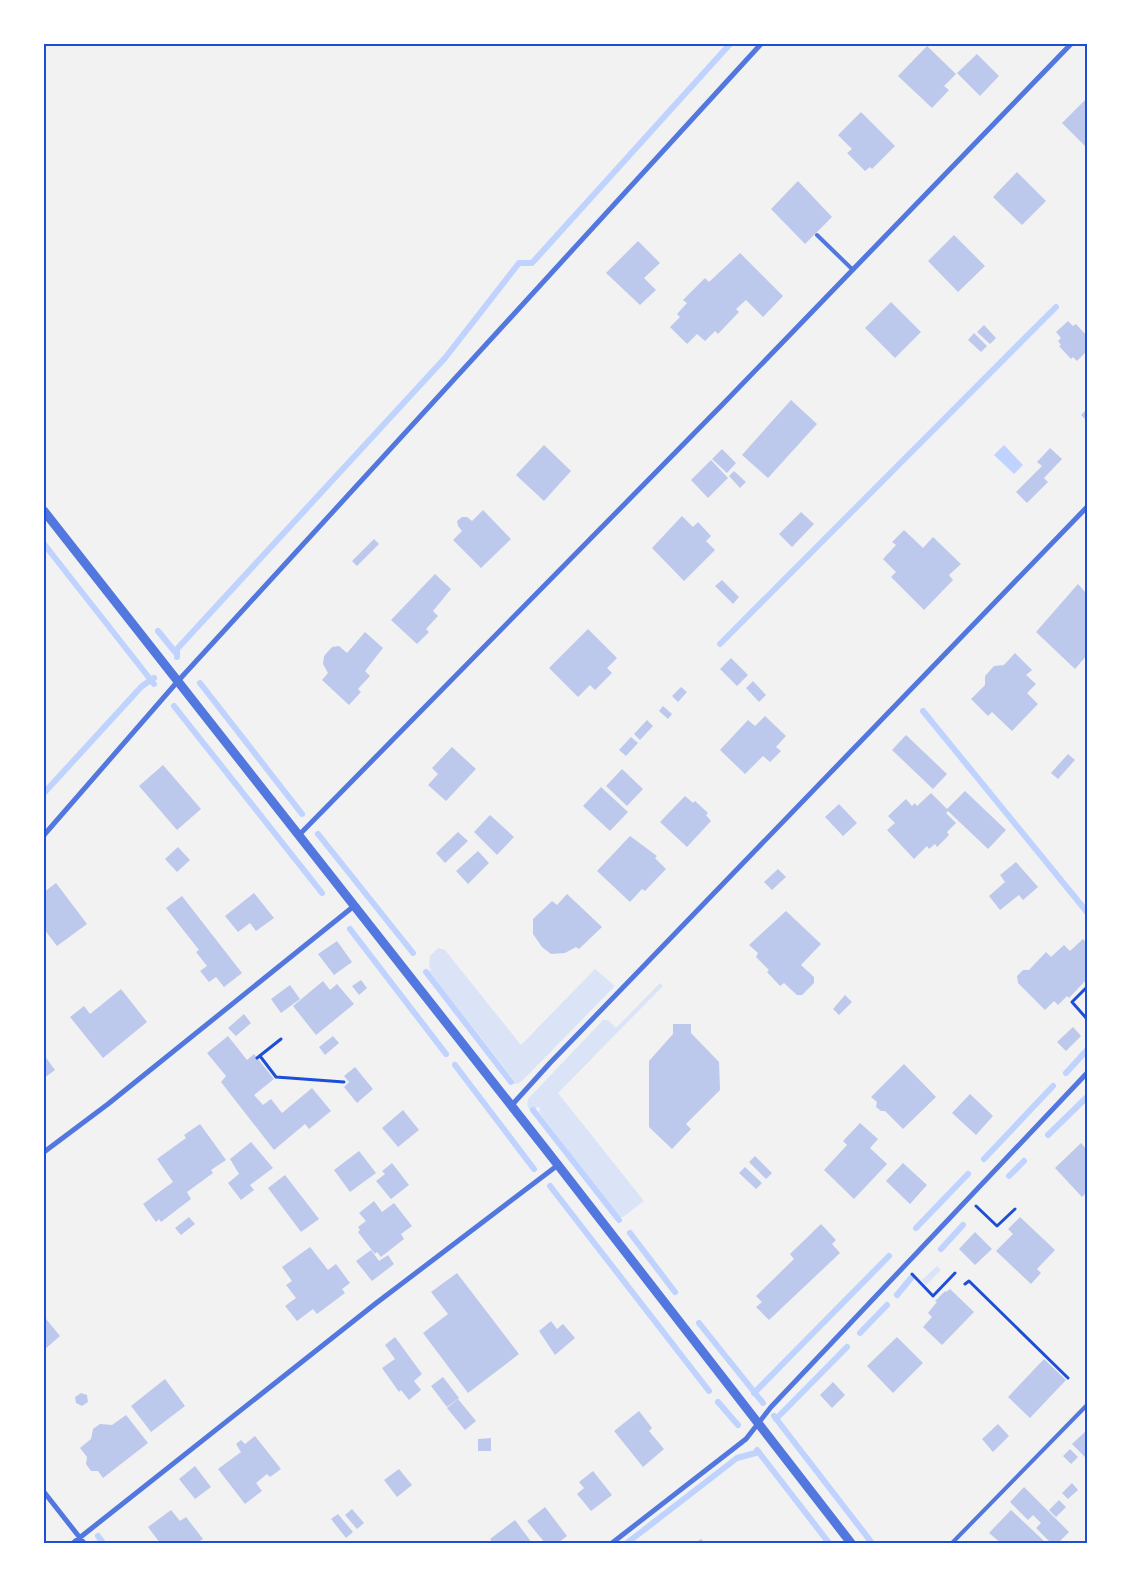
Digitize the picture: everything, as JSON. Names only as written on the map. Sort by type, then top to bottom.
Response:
[{"type":"street","points":[[44,835],[178,681],[761,44]]},
{"type":"street","points":[[299,835],[721,406],[1070,44]]},
{"type":"street","points":[[511,1106],[556,1056],[1087,507]]},
{"type":"street","points":[[44,511],[558,1165],[851,1543]]},
{"type":"street","points":[[44,1152],[108,1104],[354,906]]},
{"type":"street","points":[[612,1543],[747,1436],[769,1410],[1087,1073]]},
{"type":"street","points":[[73,1543],[434,1258],[558,1165]]},
{"type":"street","points":[[44,1492],[84,1543]]},
{"type":"lane","points":[[817,235],[852,269]]},
{"type":"lane","points":[[952,1543],[1087,1405]]},
{"type":"path","points":[[1087,987],[1072,1002],[1087,1019]]},
{"type":"path","points":[[281,1039],[258,1057],[276,1077],[344,1082]]},
{"type":"path","points":[[969,1198],[997,1226],[1015,1208]]},
{"type":"path","points":[[924,1287],[932,1296],[955,1273]]},
{"type":"path","points":[[966,1284],[969,1280],[1068,1378]]},
{"type":"shaded area","points":[[438,948],[445,950],[521,1045],[595,969],[615,986],[522,1081],[517,1084],[510,1083],[514,1080],[429,971],[432,969],[429,968],[430,956]]},
{"type":"shaded area","points":[[660,983],[663,986],[558,1093],[644,1201],[623,1217],[619,1217],[539,1112],[540,1108],[537,1107],[531,1112],[527,1105],[528,1099],[603,1020],[608,1020],[616,1028]]},
{"type":"shaded area","points":[[937,1266],[941,1270],[926,1285],[922,1280]]},
{"type":"water","points":[[1004,445],[1023,465],[1014,474],[994,455]]},
{"type":"building","points":[[927,46],[956,74],[944,86],[949,90],[932,108],[898,76]]},
{"type":"building","points":[[977,54],[999,76],[980,96],[957,73]]},
{"type":"building","points":[[1087,98],[1087,148],[1062,123]]},
{"type":"building","points":[[861,112],[895,146],[872,169],[870,167],[865,171],[847,153],[852,149],[838,135]]},
{"type":"building","points":[[1017,172],[1046,201],[1022,225],[993,197]]},
{"type":"building","points":[[798,181],[832,217],[805,244],[771,209]]},
{"type":"building","points":[[954,235],[985,266],[958,292],[928,261]]},
{"type":"building","points":[[638,241],[660,263],[644,278],[656,290],[640,305],[606,273]]},
{"type":"building","points":[[740,253],[783,296],[763,317],[746,300],[736,309],[739,312],[718,334],[715,331],[705,341],[697,334],[687,344],[670,327],[680,317],[677,314],[687,303],[683,300],[705,278],[709,282]]},
{"type":"building","points":[[891,302],[921,332],[895,358],[865,328]]},
{"type":"building","points":[[1068,321],[1073,326],[1076,324],[1087,336],[1087,355],[1085,353],[1077,361],[1073,357],[1071,359],[1059,346],[1061,345],[1058,341],[1061,338],[1056,332]]},
{"type":"building","points":[[984,325],[996,338],[990,344],[977,332]]},
{"type":"building","points":[[974,333],[987,346],[981,352],[968,340]]},
{"type":"building","points":[[791,400],[817,424],[768,478],[742,455]]},
{"type":"building","points":[[1087,409],[1087,421],[1081,415]]},
{"type":"building","points":[[544,445],[571,471],[544,501],[516,475]]},
{"type":"building","points":[[1050,448],[1062,459],[1044,478],[1048,482],[1027,503],[1016,492],[1042,466],[1037,462]]},
{"type":"building","points":[[722,449],[736,463],[727,473],[712,459]]},
{"type":"building","points":[[711,460],[728,478],[708,498],[691,480]]},
{"type":"building","points":[[734,471],[746,482],[740,488],[729,476]]},
{"type":"building","points":[[483,510],[511,539],[481,568],[453,540],[462,531],[457,521],[462,517],[467,517],[472,521]]},
{"type":"building","points":[[801,512],[814,524],[792,547],[779,534]]},
{"type":"building","points":[[682,516],[693,527],[698,522],[711,536],[706,541],[715,550],[684,581],[652,548]]},
{"type":"building","points":[[904,530],[923,548],[933,537],[961,564],[949,575],[953,580],[924,610],[891,577],[896,572],[883,559],[896,545],[892,542]]},
{"type":"building","points":[[374,539],[379,544],[357,566],[352,561]]},
{"type":"building","points":[[435,574],[451,589],[433,611],[438,616],[426,629],[429,632],[417,644],[391,620]]},
{"type":"building","points":[[722,580],[739,597],[733,604],[715,586]]},
{"type":"building","points":[[1078,584],[1087,594],[1087,655],[1075,669],[1036,632]]},
{"type":"building","points":[[588,629],[617,658],[607,668],[612,673],[595,690],[590,685],[578,697],[549,668]]},
{"type":"building","points":[[365,632],[383,648],[365,671],[370,676],[358,689],[361,692],[349,705],[322,680],[328,673],[323,664],[324,656],[332,647],[339,646],[347,653]]},
{"type":"building","points":[[1015,653],[1032,670],[1026,675],[1036,684],[1027,693],[1038,704],[1012,731],[992,712],[988,716],[971,699],[985,685],[985,676],[994,666],[1004,665]]},
{"type":"building","points":[[731,658],[748,675],[737,686],[720,669]]},
{"type":"building","points":[[753,681],[766,695],[759,702],[746,688]]},
{"type":"building","points":[[681,687],[687,692],[678,702],[672,696]]},
{"type":"building","points":[[663,706],[672,714],[668,719],[659,711]]},
{"type":"building","points":[[765,716],[786,736],[776,747],[781,751],[770,762],[763,756],[745,774],[720,750],[748,720],[755,726]]},
{"type":"building","points":[[647,720],[653,726],[640,740],[634,734]]},
{"type":"building","points":[[906,735],[947,774],[933,789],[892,750]]},
{"type":"building","points":[[631,737],[638,743],[626,756],[619,750]]},
{"type":"building","points":[[452,747],[476,769],[446,801],[428,785],[438,774],[432,768]]},
{"type":"building","points":[[1068,754],[1075,760],[1058,779],[1051,773]]},
{"type":"building","points":[[163,765],[201,809],[177,830],[139,786]]},
{"type":"building","points":[[622,769],[643,789],[627,806],[606,786]]},
{"type":"building","points":[[601,787],[628,812],[610,831],[583,806]]},
{"type":"building","points":[[965,791],[1006,830],[988,849],[948,811],[946,813],[956,823],[947,832],[949,835],[937,847],[935,844],[929,849],[927,846],[914,859],[887,830],[895,823],[888,816],[906,799],[912,806],[915,803],[917,806],[931,793],[947,809]]},
{"type":"building","points":[[685,796],[693,803],[695,801],[708,813],[706,815],[711,821],[687,847],[660,822]]},
{"type":"building","points":[[839,804],[857,823],[843,836],[825,817]]},
{"type":"building","points":[[490,815],[514,837],[497,855],[474,832]]},
{"type":"building","points":[[458,832],[468,841],[445,863],[436,853]]},
{"type":"building","points":[[630,836],[657,856],[655,858],[666,869],[645,891],[642,889],[630,902],[597,871]]},
{"type":"building","points":[[178,847],[190,860],[177,872],[165,859]]},
{"type":"building","points":[[478,851],[489,863],[468,884],[456,871]]},
{"type":"building","points":[[1016,862],[1038,887],[1023,900],[1019,895],[1000,910],[989,896],[1005,882],[1000,875]]},
{"type":"building","points":[[778,869],[786,877],[772,890],[764,882]]},
{"type":"building","points":[[56,883],[87,924],[57,946],[44,929],[44,892]]},
{"type":"building","points":[[254,893],[274,918],[256,931],[250,923],[238,932],[225,916]]},
{"type":"building","points":[[567,894],[602,927],[579,949],[576,947],[565,953],[551,954],[542,947],[533,934],[533,919],[552,901],[557,905]]},
{"type":"building","points":[[182,896],[242,973],[224,987],[216,977],[209,982],[200,971],[207,966],[196,952],[199,950],[166,908]]},
{"type":"building","points":[[786,911],[821,944],[801,965],[814,977],[814,983],[802,995],[797,995],[784,983],[780,986],[767,972],[769,970],[756,957],[758,953],[749,945]]},
{"type":"building","points":[[1083,939],[1087,943],[1087,979],[1069,998],[1067,996],[1058,1005],[1054,1001],[1045,1010],[1018,983],[1017,976],[1023,970],[1029,970],[1046,952],[1051,957],[1064,945],[1070,951]]},
{"type":"building","points":[[337,941],[352,962],[334,975],[318,954]]},
{"type":"building","points":[[361,980],[367,988],[359,995],[352,986]]},
{"type":"building","points":[[323,981],[330,990],[337,984],[354,1004],[316,1035],[293,1006]]},
{"type":"building","points":[[290,985],[300,999],[281,1013],[271,999]]},
{"type":"building","points":[[121,989],[147,1022],[103,1058],[70,1017],[84,1006],[90,1014]]},
{"type":"building","points":[[845,995],[852,1002],[839,1015],[833,1009]]},
{"type":"building","points":[[244,1014],[251,1023],[236,1036],[228,1028]]},
{"type":"building","points":[[673,1024],[691,1024],[691,1033],[719,1062],[720,1090],[686,1124],[691,1129],[672,1149],[649,1127],[649,1061],[673,1034]]},
{"type":"building","points":[[1073,1027],[1081,1036],[1066,1051],[1057,1042]]},
{"type":"building","points":[[228,1036],[247,1060],[254,1054],[274,1079],[254,1095],[263,1105],[271,1099],[282,1113],[312,1088],[331,1111],[309,1129],[305,1124],[274,1150],[221,1082],[226,1076],[207,1053]]},
{"type":"building","points":[[333,1036],[339,1043],[325,1055],[319,1047]]},
{"type":"building","points":[[44,1055],[55,1070],[44,1078]]},
{"type":"building","points":[[904,1064],[936,1097],[903,1129],[885,1111],[881,1111],[876,1107],[877,1102],[871,1097]]},
{"type":"building","points":[[355,1067],[373,1089],[357,1103],[344,1087],[349,1082],[344,1076]]},
{"type":"building","points":[[970,1094],[993,1116],[976,1135],[952,1113]]},
{"type":"building","points":[[403,1110],[419,1130],[398,1147],[382,1128]]},
{"type":"building","points":[[860,1123],[878,1139],[870,1148],[887,1164],[854,1199],[824,1170],[847,1145],[843,1141]]},
{"type":"building","points":[[200,1124],[226,1160],[211,1170],[213,1173],[187,1192],[191,1199],[161,1222],[159,1219],[156,1222],[143,1204],[173,1182],[157,1159],[186,1138],[184,1135]]},
{"type":"building","points":[[251,1142],[273,1168],[250,1185],[254,1190],[241,1200],[228,1183],[239,1174],[230,1159]]},
{"type":"building","points":[[1081,1143],[1087,1150],[1087,1192],[1082,1197],[1055,1168]]},
{"type":"building","points":[[359,1151],[376,1173],[350,1192],[334,1170]]},
{"type":"building","points":[[755,1156],[772,1173],[766,1179],[749,1162]]},
{"type":"building","points":[[392,1163],[409,1185],[391,1199],[376,1181],[385,1174],[382,1171]]},
{"type":"building","points":[[903,1163],[927,1185],[910,1204],[886,1181]]},
{"type":"building","points":[[745,1167],[762,1183],[756,1189],[739,1173]]},
{"type":"building","points":[[285,1175],[319,1219],[301,1232],[268,1188]]},
{"type":"building","points":[[374,1201],[382,1212],[394,1203],[412,1226],[401,1234],[404,1239],[381,1257],[377,1252],[375,1254],[358,1232],[360,1230],[358,1227],[366,1221],[359,1213]]},
{"type":"building","points":[[189,1217],[195,1224],[181,1235],[175,1228]]},
{"type":"building","points":[[1020,1217],[1055,1250],[1037,1269],[1041,1273],[1031,1284],[996,1251],[1013,1234],[1008,1229]]},
{"type":"building","points":[[821,1224],[836,1240],[832,1244],[840,1253],[769,1320],[756,1307],[762,1302],[756,1296],[794,1259],[790,1254]]},
{"type":"building","points":[[975,1232],[992,1249],[975,1265],[959,1249]]},
{"type":"building","points":[[310,1247],[328,1270],[336,1264],[350,1283],[342,1289],[345,1293],[317,1314],[313,1309],[297,1321],[285,1306],[296,1298],[286,1285],[292,1281],[282,1267]]},
{"type":"building","points":[[371,1250],[379,1261],[388,1255],[394,1264],[372,1281],[356,1261]]},
{"type":"building","points":[[457,1273],[519,1354],[468,1393],[423,1333],[448,1314],[431,1292]]},
{"type":"building","points":[[950,1289],[974,1312],[942,1345],[923,1327],[932,1317],[928,1313],[937,1302],[935,1301],[945,1291]]},
{"type":"building","points":[[46,1319],[60,1336],[44,1350],[44,1320]]},
{"type":"building","points":[[551,1321],[557,1329],[563,1324],[575,1338],[555,1355],[539,1331]]},
{"type":"building","points":[[395,1337],[422,1374],[414,1381],[421,1390],[409,1400],[401,1390],[399,1392],[382,1368],[395,1359],[385,1345]]},
{"type":"building","points":[[897,1337],[923,1363],[893,1393],[867,1366]]},
{"type":"building","points":[[1044,1359],[1066,1380],[1030,1418],[1008,1397]]},
{"type":"building","points":[[443,1377],[459,1398],[447,1407],[431,1386]]},
{"type":"building","points":[[165,1379],[185,1406],[151,1432],[131,1406]]},
{"type":"building","points":[[833,1382],[845,1395],[832,1408],[820,1395]]},
{"type":"building","points":[[81,1393],[87,1395],[88,1402],[82,1406],[76,1403],[75,1397]]},
{"type":"building","points":[[458,1399],[476,1421],[465,1430],[447,1408]]},
{"type":"building","points":[[639,1411],[652,1428],[649,1431],[664,1449],[643,1467],[614,1431]]},
{"type":"building","points":[[126,1415],[148,1443],[103,1478],[98,1471],[91,1471],[86,1464],[87,1457],[80,1448],[91,1439],[93,1429],[100,1424],[112,1425]]},
{"type":"building","points":[[998,1424],[1009,1436],[993,1452],[982,1439]]},
{"type":"building","points":[[1087,1430],[1087,1457],[1086,1458],[1072,1444]]},
{"type":"building","points":[[255,1436],[281,1469],[270,1477],[267,1474],[256,1483],[262,1491],[245,1504],[218,1469],[241,1452],[236,1444],[241,1440],[245,1444]]},
{"type":"building","points":[[491,1438],[491,1451],[478,1451],[478,1439]]},
{"type":"building","points":[[1070,1449],[1078,1457],[1071,1464],[1063,1456]]},
{"type":"building","points":[[195,1466],[211,1487],[195,1499],[179,1479]]},
{"type":"building","points":[[399,1469],[412,1485],[397,1497],[384,1480]]},
{"type":"building","points":[[593,1471],[612,1495],[591,1511],[577,1494],[584,1488],[579,1482]]},
{"type":"building","points":[[1072,1483],[1078,1490],[1068,1499],[1062,1493]]},
{"type":"building","points":[[1024,1487],[1069,1532],[1058,1543],[1051,1543],[1036,1528],[1041,1523],[1033,1515],[1028,1520],[1010,1502]]},
{"type":"building","points":[[1059,1500],[1066,1507],[1056,1517],[1049,1510]]},
{"type":"building","points":[[545,1507],[567,1536],[558,1543],[545,1543],[527,1521]]},
{"type":"building","points":[[352,1509],[364,1523],[357,1529],[345,1515]]},
{"type":"building","points":[[171,1510],[180,1521],[186,1517],[203,1539],[197,1543],[160,1543],[148,1527]]},
{"type":"building","points":[[1011,1510],[1044,1541],[1042,1543],[1001,1543],[989,1533]]},
{"type":"building","points":[[338,1514],[353,1532],[346,1538],[331,1519]]},
{"type":"building","points":[[515,1520],[532,1543],[493,1543],[490,1539]]},
{"type":"building","points":[[701,1539],[705,1543],[695,1543]]},
{"type":"waterway","points":[[177,657],[177,649],[445,358],[519,263],[532,263],[730,44]]},
{"type":"waterway","points":[[720,644],[1056,307]]},
{"type":"waterway","points":[[44,544],[154,684]]},
{"type":"waterway","points":[[158,631],[176,653]]},
{"type":"waterway","points":[[44,793],[142,686],[154,678]]},
{"type":"waterway","points":[[200,683],[302,814]]},
{"type":"waterway","points":[[174,706],[322,893]]},
{"type":"waterway","points":[[923,711],[1087,912]]},
{"type":"waterway","points":[[318,834],[413,953]]},
{"type":"waterway","points":[[350,929],[446,1054]]},
{"type":"waterway","points":[[426,972],[511,1082]]},
{"type":"waterway","points":[[1066,1073],[1087,1050]]},
{"type":"waterway","points":[[455,1065],[534,1169]]},
{"type":"waterway","points":[[984,1159],[1053,1086]]},
{"type":"waterway","points":[[1048,1135],[1087,1097]]},
{"type":"waterway","points":[[533,1110],[619,1220]]},
{"type":"waterway","points":[[1009,1176],[1024,1161]]},
{"type":"waterway","points":[[916,1228],[968,1174]]},
{"type":"waterway","points":[[550,1186],[709,1391]]},
{"type":"waterway","points":[[941,1249],[963,1225]]},
{"type":"waterway","points":[[630,1233],[675,1292]]},
{"type":"waterway","points":[[754,1393],[889,1256]]},
{"type":"waterway","points":[[897,1295],[911,1278]]},
{"type":"waterway","points":[[860,1333],[887,1305]]},
{"type":"waterway","points":[[699,1323],[763,1403]]},
{"type":"waterway","points":[[776,1419],[847,1347]]},
{"type":"waterway","points":[[718,1402],[738,1425]]},
{"type":"waterway","points":[[774,1416],[872,1543]]},
{"type":"waterway","points":[[757,1450],[829,1543]]},
{"type":"waterway","points":[[627,1543],[737,1458],[759,1452]]},
{"type":"waterway","points":[[98,1536],[103,1543]]}]
